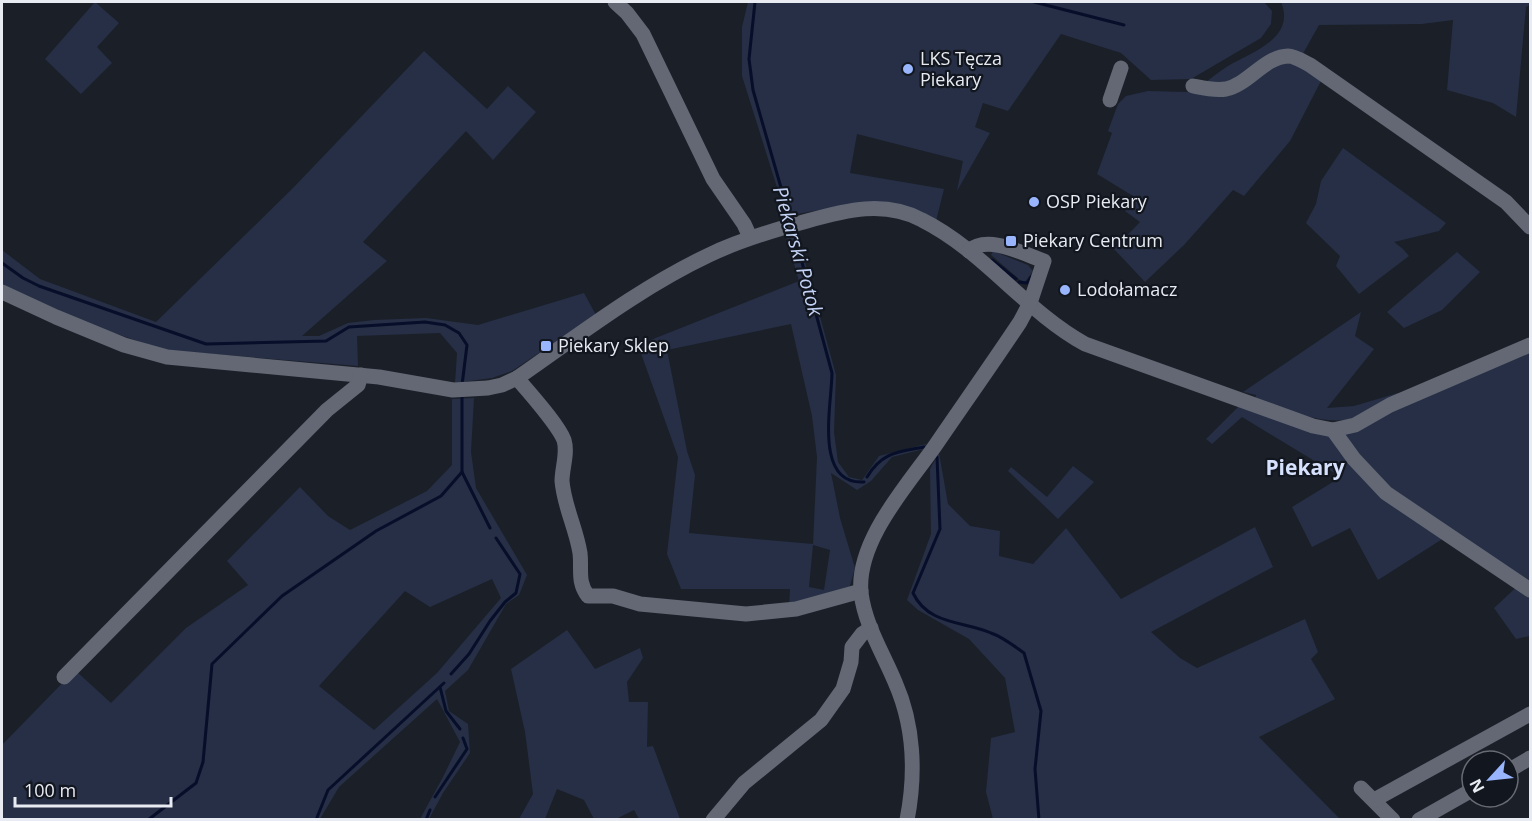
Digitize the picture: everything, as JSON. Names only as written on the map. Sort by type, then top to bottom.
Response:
[{"type":"street","points":[[615,2],[643,34],[713,179],[739,216],[750,237]]},
{"type":"street","points":[[1193,86],[1225,89],[1245,81],[1272,61],[1289,56],[1300,60],[1506,202],[1530,227]]},
{"type":"street","points":[[1110,100],[1121,68]]},
{"type":"street","points":[[2,292],[124,345],[166,357],[361,375],[453,390],[475,390],[502,385],[517,378],[658,283],[707,256],[750,237],[854,209],[890,209],[921,219],[969,251],[1066,333],[1100,351],[1313,426],[1333,430],[1355,425],[1390,405],[1530,345]]},
{"type":"street","points":[[907,819],[913,791],[911,740],[897,684],[864,609],[861,591],[862,574],[871,544],[889,510],[1020,322],[1030,303],[1044,261],[987,243],[969,251]]},
{"type":"street","points":[[64,677],[327,410],[358,385],[361,375]]},
{"type":"street","points":[[517,378],[563,439],[565,448],[562,475],[564,491],[580,553],[580,583],[588,596],[613,596],[640,604],[746,614],[796,609],[861,591]]},
{"type":"street","points":[[1333,430],[1354,459],[1386,493],[1530,590]]},
{"type":"street","points":[[713,819],[744,783],[821,720],[843,689],[851,662],[852,646],[862,634],[871,628]]},
{"type":"street","points":[[1374,800],[1530,714]]},
{"type":"street","points":[[1361,788],[1393,819]]},
{"type":"street","points":[[1419,819],[1460,797]]},
{"type":"shaded area","points":[[95,2],[119,23],[97,47],[112,63],[81,94],[45,59]]},
{"type":"shaded area","points":[[748,2],[1264,2],[1272,11],[1271,24],[1261,38],[1191,79],[1151,80],[1121,53],[1061,34],[1008,111],[983,103],[975,127],[990,133],[957,191],[963,161],[857,134],[850,173],[944,189],[936,221],[859,203],[786,216],[742,76],[742,27]]},
{"type":"shaded area","points":[[1281,2],[1530,2],[1530,5],[1526,7],[1516,117],[1493,103],[1447,90],[1453,20],[1422,24],[1319,25],[1301,57],[1222,86],[1205,83],[1228,66],[1259,49],[1277,34],[1284,15]]},
{"type":"shaded area","points":[[424,51],[487,109],[508,86],[536,112],[493,160],[466,131],[363,242],[387,261],[302,336],[319,336],[348,323],[374,320],[426,318],[478,325],[584,293],[596,315],[512,371],[492,378],[455,383],[457,353],[440,333],[357,336],[358,366],[164,350],[76,320],[2,286],[2,250],[40,279],[156,322],[293,188]]},
{"type":"shaded area","points":[[1279,63],[1296,64],[1322,79],[1290,141],[1244,196],[1233,190],[1184,245],[1145,282],[1114,249],[1140,222],[1125,211],[1133,196],[1097,174],[1112,133],[1108,131],[1118,104],[1126,96],[1148,91],[1224,93]]},
{"type":"shaded area","points":[[1343,148],[1446,223],[1439,231],[1394,242],[1409,256],[1359,294],[1336,266],[1340,256],[1306,223],[1316,204],[1321,181]]},
{"type":"shaded area","points":[[796,229],[836,375],[834,432],[838,462],[849,477],[862,480],[879,456],[926,444],[924,449],[892,457],[871,481],[857,490],[831,473],[840,518],[855,568],[849,589],[789,607],[790,589],[681,589],[667,554],[678,457],[638,345],[799,281],[785,233]],"holes":[[[791,324],[812,416],[817,457],[813,544],[689,533],[695,475],[687,451],[667,350]],[[813,545],[830,550],[824,590],[809,587]]]},
{"type":"shaded area","points":[[993,251],[1028,265],[1033,271],[1025,282],[1020,280],[991,255]]},
{"type":"shaded area","points":[[1457,252],[1480,272],[1442,310],[1404,328],[1387,312]]},
{"type":"shaded area","points":[[1361,312],[1355,336],[1374,349],[1327,408],[1354,406],[1398,393],[1398,397],[1356,418],[1330,420],[1292,412],[1255,399],[1256,395],[1243,392]]},
{"type":"shaded area","points":[[1530,353],[1530,636],[1516,639],[1494,608],[1524,580],[1389,490],[1340,433]]},
{"type":"shaded area","points":[[474,398],[471,452],[476,488],[527,575],[519,595],[506,604],[468,670],[445,691],[449,711],[468,724],[470,753],[443,793],[429,819],[420,819],[460,742],[437,699],[339,787],[320,819],[2,820],[2,745],[75,670],[111,703],[186,628],[248,585],[227,561],[300,487],[328,516],[350,530],[427,491],[452,465],[452,399]],"holes":[[[492,579],[501,598],[437,673],[374,730],[319,686],[405,591],[430,607]]]},
{"type":"shaded area","points":[[1239,406],[1331,436],[1444,538],[1378,580],[1350,528],[1312,547],[1292,507],[1341,477],[1242,417],[1212,444],[1206,439]]},
{"type":"shaded area","points":[[939,453],[948,504],[970,526],[1000,531],[999,556],[1033,564],[1066,528],[1121,599],[1255,527],[1273,567],[1151,632],[1180,658],[1197,668],[1305,619],[1318,652],[1311,659],[1335,699],[1259,737],[1340,819],[993,819],[986,792],[991,738],[1015,732],[1005,678],[969,639],[918,610],[907,600],[931,534],[930,469]]},
{"type":"shaded area","points":[[1073,466],[1094,482],[1058,519],[1008,471],[1011,467],[1047,497]]},
{"type":"shaded area","points":[[567,630],[595,669],[640,648],[643,658],[627,682],[629,702],[648,702],[647,747],[653,746],[680,819],[639,819],[634,810],[616,819],[594,819],[584,800],[557,789],[545,819],[519,819],[533,794],[525,732],[511,669]]},
{"type":"waterway","name":"Piekarski Potok","points":[[755,2],[749,59],[753,90],[790,219]]},
{"type":"waterway","points":[[1034,2],[1124,25]]},
{"type":"waterway","name":"Piekarski Potok","points":[[793,229],[832,373],[829,421],[831,457],[837,470],[848,479],[864,482]]},
{"type":"waterway","points":[[992,260],[1016,279]]},
{"type":"waterway","points":[[2,263],[39,286],[206,344],[326,341],[349,327],[425,322],[445,325],[459,333],[467,345],[462,385]]},
{"type":"waterway","points":[[1019,282],[1027,283],[1031,277]]},
{"type":"waterway","points":[[462,394],[462,472],[490,528]]},
{"type":"waterway","name":"Piekarski Potok","points":[[867,477],[879,462],[891,454],[924,447]]},
{"type":"waterway","name":"Piekarski Potok","points":[[937,457],[940,529],[913,593],[920,603],[937,617],[981,629],[1008,642],[1024,653],[1041,711],[1035,769],[1039,820]]},
{"type":"waterway","points":[[148,820],[196,783],[203,762],[212,664],[282,596],[376,531],[441,496],[462,472]]},
{"type":"waterway","points":[[451,674],[469,654],[505,602],[516,593],[520,574],[496,538]]},
{"type":"waterway","points":[[316,820],[328,790],[444,683]]},
{"type":"waterway","points":[[440,687],[446,711],[460,729]]},
{"type":"waterway","points":[[435,797],[467,749],[463,738]]},
{"type":"waterway","points":[[426,820],[430,810]]},
{"type":"place","name":"LKS Tęcza Piekary","points":[[908,69]]},
{"type":"place","name":"OSP Piekary","points":[[1034,202]]},
{"type":"place","name":"Piekary Centrum","points":[[1011,241]]},
{"type":"place","name":"Lodołamacz","points":[[1065,290]]},
{"type":"place","name":"Piekary Sklep","points":[[546,346]]},
{"type":"district","name":"Piekary","points":[[1305,468]]}]
